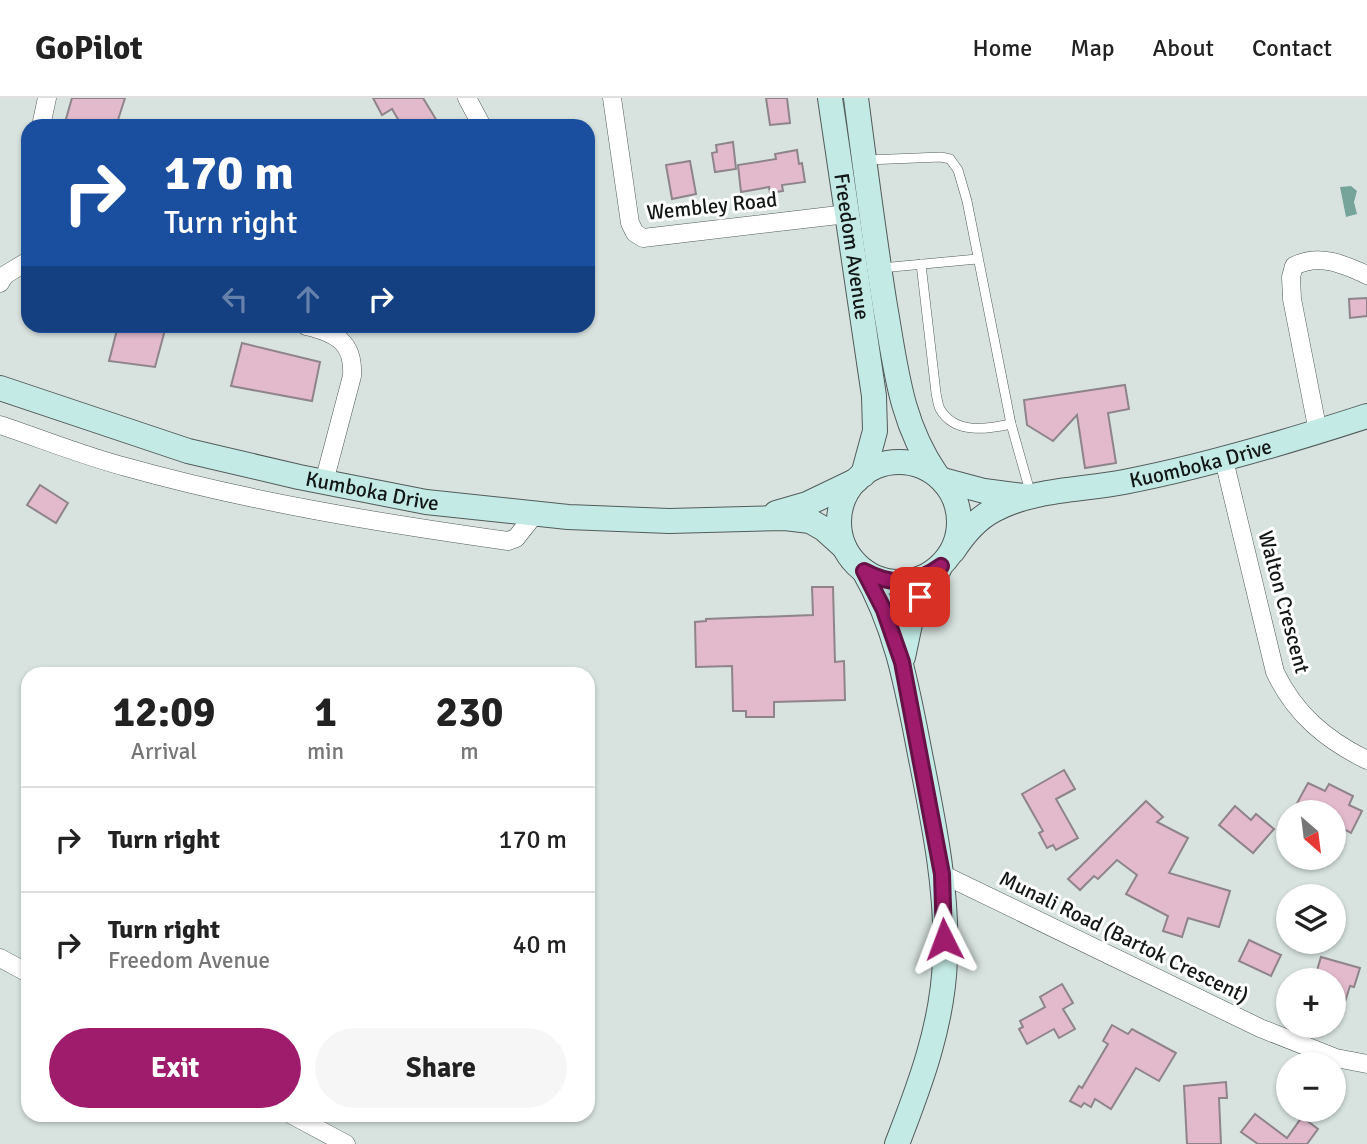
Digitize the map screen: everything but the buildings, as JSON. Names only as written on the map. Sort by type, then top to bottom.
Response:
[{"type":"main road","name":"Freedom Avenue","points":[[830,98],[874,396],[873,444],[860,477]]},
{"type":"main road","points":[[838,98],[864,160]]},
{"type":"main road","name":"Freedom Avenue","points":[[856,98],[879,268],[900,395],[914,437],[939,477]]},
{"type":"main road","name":"Kumboka Drive","points":[[0,388],[188,451],[426,502],[568,517],[669,521],[785,518],[810,522],[824,529],[844,547]]},
{"type":"main road","name":"Kuomboka Drive","points":[[1031,497],[1125,482],[1224,460],[1367,416]]},
{"type":"main road","points":[[939,477],[954,495],[959,514],[959,533],[947,558],[928,576],[895,583],[879,579],[852,561],[839,530],[840,512],[846,494],[860,477],[888,463],[905,462],[921,466],[939,477],[1008,495],[1031,497]]},
{"type":"main road","name":"Kumboka Drive","points":[[759,518],[807,504],[860,477]]},
{"type":"main road","points":[[902,662],[913,610],[963,536],[995,509],[1031,497]]},
{"type":"main road","points":[[864,571],[884,610],[902,662],[942,874],[946,960],[935,1037],[897,1144]]},
{"type":"street","points":[[42,119],[47,98]]},
{"type":"street","points":[[467,98],[478,119]]},
{"type":"street","name":"Wembley Road","points":[[612,98],[630,223],[635,233],[643,238],[847,214]]},
{"type":"street","points":[[1318,432],[1292,299],[1291,277],[1294,266],[1317,258],[1342,264],[1367,275]]},
{"type":"street","points":[[0,283],[5,275],[21,265]]},
{"type":"street","points":[[324,482],[352,376],[353,362],[350,352],[333,333]]},
{"type":"street","points":[[0,425],[125,467],[256,499],[387,524],[508,541],[516,538],[535,514]]},
{"type":"street","name":"Walton Crescent","points":[[1224,460],[1279,680],[1292,703],[1314,727],[1330,740],[1367,760]]},
{"type":"street","points":[[387,524],[392,495]]},
{"type":"street","name":"Munali Road (Bartok Crescent)","points":[[942,874],[1260,1028],[1336,1058],[1367,1064]]},
{"type":"street","points":[[0,958],[21,969]]},
{"type":"street","points":[[305,1122],[346,1144]]},
{"type":"lane","points":[[864,160],[942,157],[950,159],[958,170],[967,201],[1011,424],[1031,497]]},
{"type":"lane","points":[[879,268],[977,259]]},
{"type":"lane","points":[[921,264],[940,410],[953,422],[972,429],[1011,424]]},
{"type":"shaded area","points":[[1351,186],[1357,191],[1354,202],[1357,214],[1346,217],[1340,187]]},
{"type":"route","points":[[920,597],[941,566],[928,576],[895,583],[864,571],[884,610],[902,662],[942,874],[944,939]]}]
